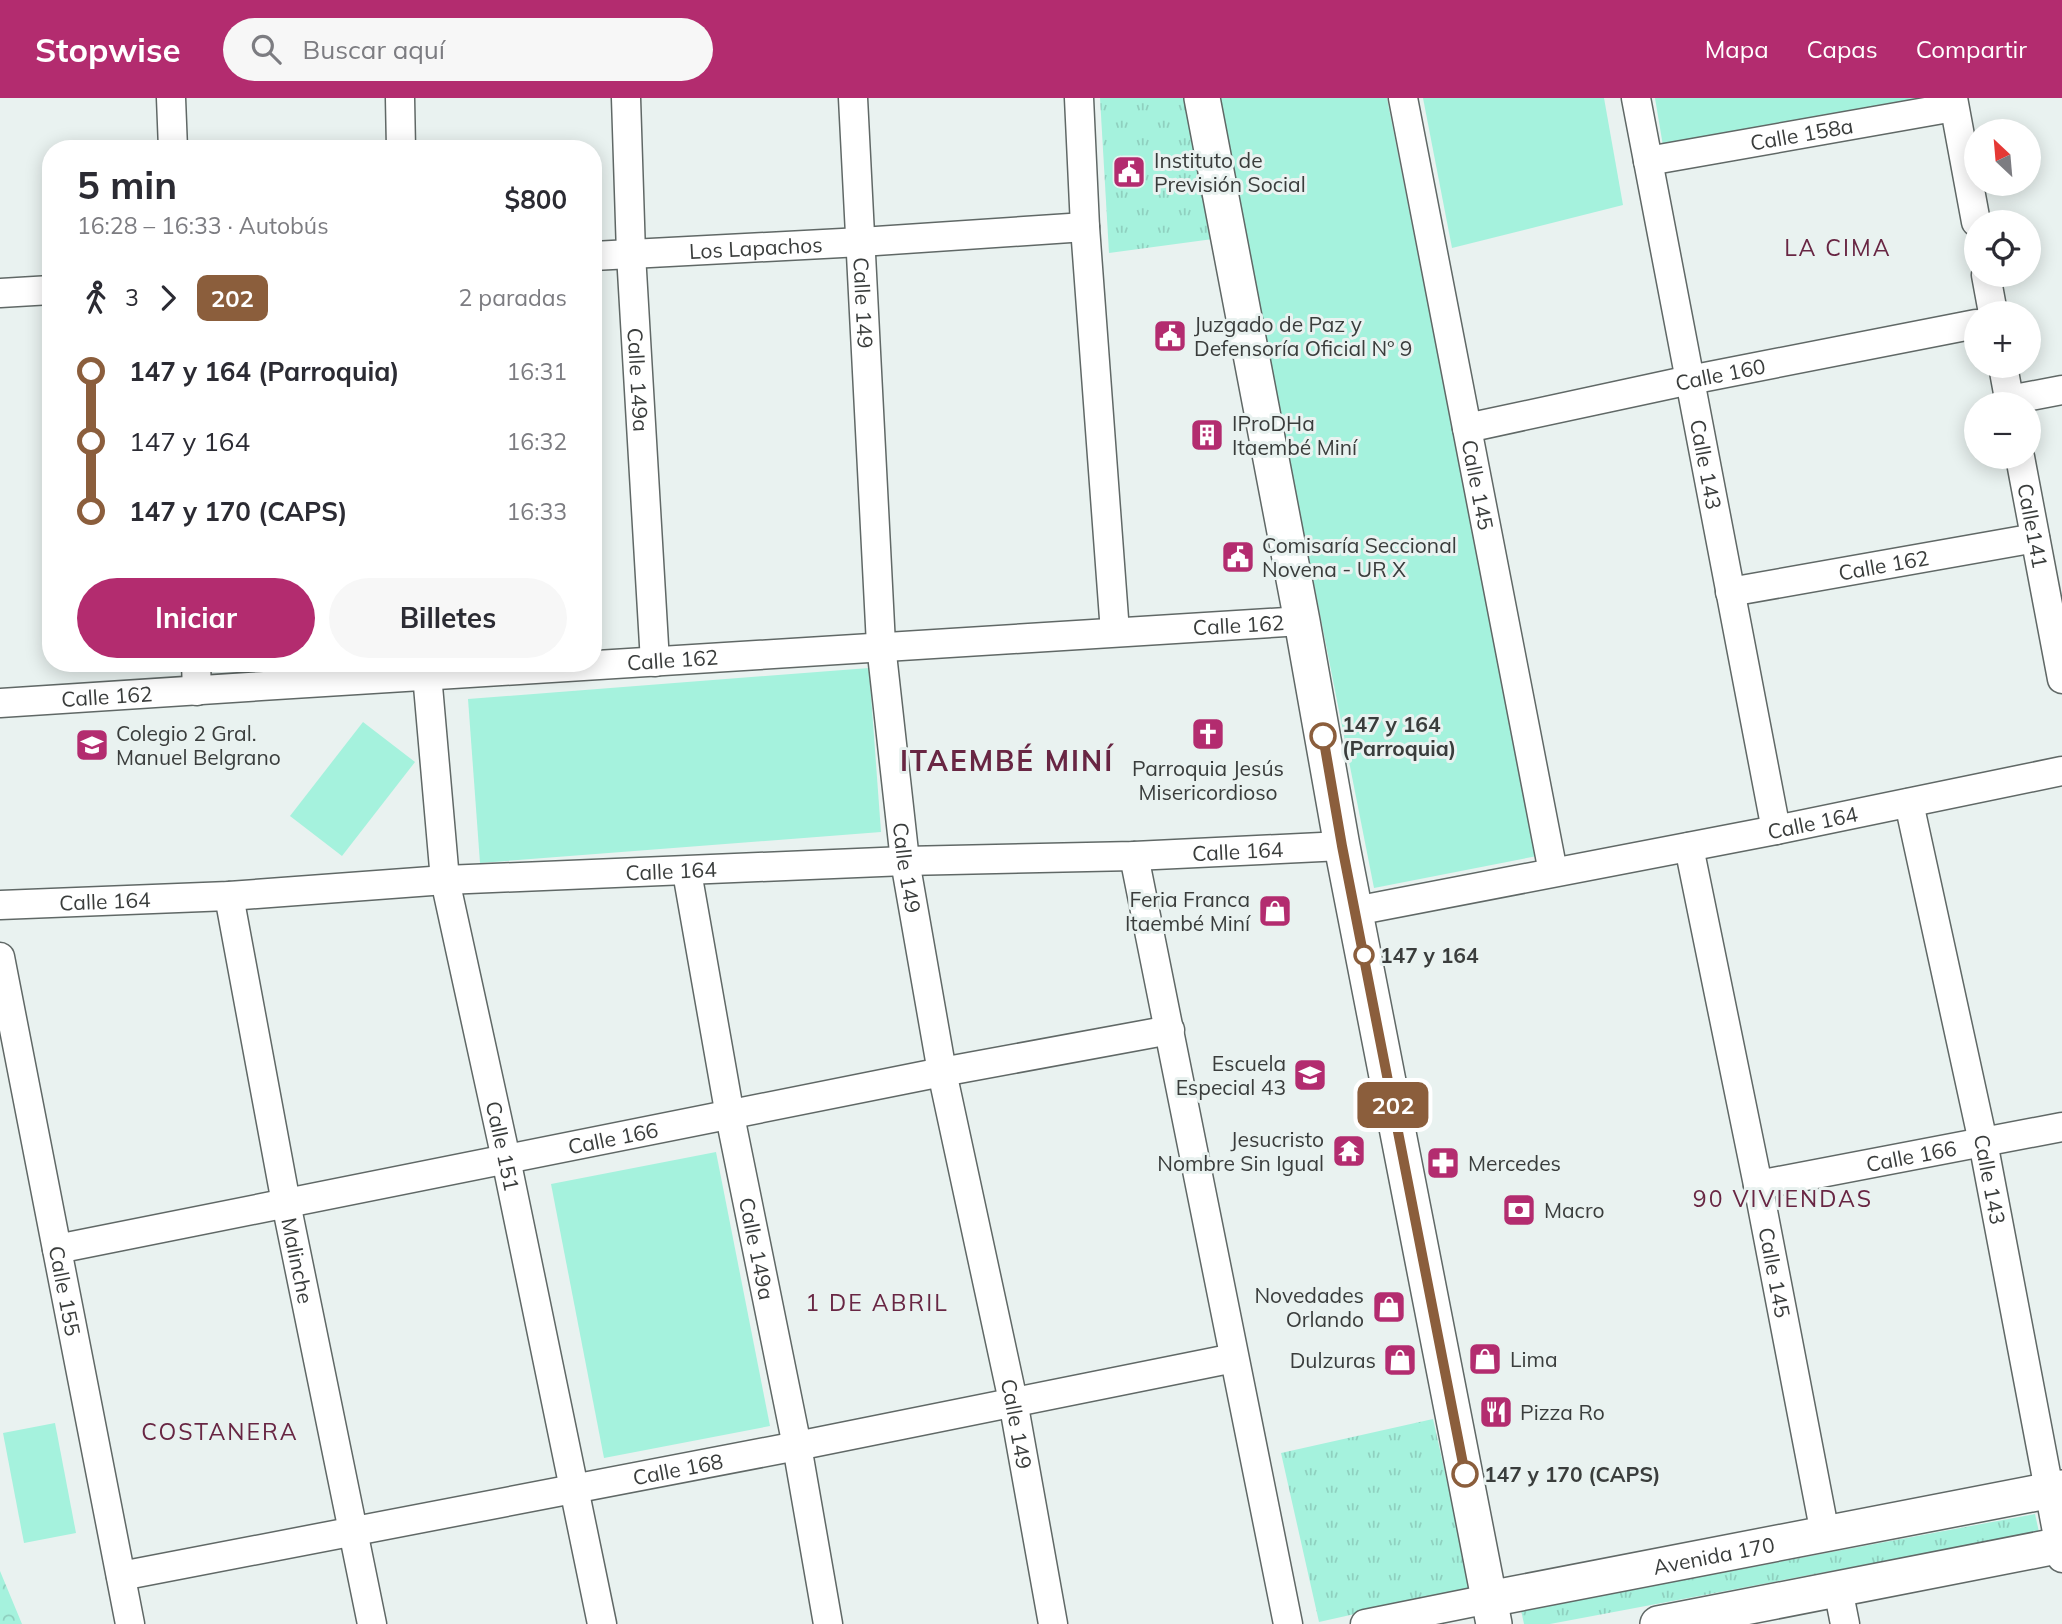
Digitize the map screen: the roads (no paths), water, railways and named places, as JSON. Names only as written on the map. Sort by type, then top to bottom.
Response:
[{"type":"main road","points":[[1202,98],[1342,846],[1492,1612]]},
{"type":"main road","name":"Avenida 170","points":[[1492,1612],[1825,1534],[2056,1490]]},
{"type":"main road","points":[[1658,1624],[2061,1550]]},
{"type":"street","points":[[171,98],[173,140]]},
{"type":"street","points":[[400,98],[401,140]]},
{"type":"street","name":"Calle 149a","points":[[626,98],[631,254],[655,662]]},
{"type":"street","name":"Calle 149","points":[[853,98],[881,645],[905,861],[942,1072],[1013,1401],[1053,1624]]},
{"type":"street","points":[[1079,98],[1085,227],[1115,632]]},
{"type":"street","name":"Calle 145","points":[[1403,98],[1553,872]]},
{"type":"street","name":"Calle 143","points":[[1636,98],[1776,830]]},
{"type":"street","points":[[1953,102],[1974,210]]},
{"type":"street","name":"Calle 158a","points":[[1648,161],[1953,102]]},
{"type":"street","name":"Los Lapachos","points":[[602,256],[1085,227]]},
{"type":"street","points":[[0,293],[42,291]]},
{"type":"street","name":"Calle 160","points":[[1467,428],[1690,380],[1964,326]]},
{"type":"street","points":[[2041,395],[2062,390]]},
{"type":"street","name":"Calle141","points":[[2022,469],[2062,679]]},
{"type":"street","name":"Calle 162","points":[[1730,592],[2035,538]]},
{"type":"street","name":"Calle 162","points":[[602,664],[1302,621]]},
{"type":"street","name":"Calle 162","points":[[0,703],[197,677],[361,672]]},
{"type":"street","name":"Calle 151","points":[[426,672],[445,880],[575,1488],[601,1624]]},
{"type":"street","name":"Calle 164","points":[[1355,911],[1776,830],[2062,771]]},
{"type":"street","name":"Calle 143","points":[[1909,803],[2056,1490],[2061,1550]]},
{"type":"street","name":"Calle 164","points":[[0,905],[229,896],[445,880],[905,861],[1134,856],[1342,846]]},
{"type":"street","name":"Calle 145","points":[[1689,847],[1825,1534]]},
{"type":"street","points":[[1134,856],[1288,1624]]},
{"type":"street","name":"Calle 149a","points":[[687,872],[730,1116],[797,1446],[828,1624]]},
{"type":"street","name":"Malinche","points":[[229,896],[286,1203],[372,1624]]},
{"type":"street","name":"Calle 155","points":[[0,957],[130,1624]]},
{"type":"street","name":"Calle 166","points":[[57,1249],[942,1072],[1170,1030]]},
{"type":"street","name":"Calle 166","points":[[1758,1185],[2062,1127]]},
{"type":"street","name":"Calle 168","points":[[121,1576],[797,1446],[1234,1358]]},
{"type":"street","points":[[1838,1589],[1845,1624]]},
{"type":"street","name":"Avenida 170","points":[[1365,1624],[1492,1612]]},
{"type":"place","name":"Instituto de Previsión Social","points":[[1129,172]]},
{"type":"place","name":"Juzgado de Paz y Defensoría Oficial Nº 9","points":[[1170,336]]},
{"type":"place","name":"IProDHa Itaembé Miní","points":[[1207,435]]},
{"type":"place","name":"Comisaría Seccional Novena - UR X","points":[[1238,557]]},
{"type":"place","name":"Parroquia Jesús Misericordioso","points":[[1208,734]]},
{"type":"place","name":"147 y 164 (Parroquia)","points":[[1323,736]]},
{"type":"place","name":"Colegio 2 Gral. Manuel Belgrano","points":[[92,745]]},
{"type":"place","name":"Feria Franca Itaembé Miní","points":[[1275,911]]},
{"type":"place","name":"147 y 164","points":[[1364,955]]},
{"type":"place","name":"Escuela Especial 43","points":[[1310,1075]]},
{"type":"place","name":"Jesucristo Nombre Sin Igual","points":[[1349,1151]]},
{"type":"place","name":"Mercedes","points":[[1443,1163]]},
{"type":"place","name":"Macro","points":[[1519,1210]]},
{"type":"place","name":"Novedades Orlando","points":[[1389,1307]]},
{"type":"place","name":"Lima","points":[[1485,1359]]},
{"type":"place","name":"Dulzuras","points":[[1400,1360]]},
{"type":"place","name":"Pizza Ro","points":[[1496,1412]]},
{"type":"place","name":"147 y 170 (CAPS)","points":[[1465,1474]]},
{"type":"district","name":"LA CIMA","points":[[1838,247]]},
{"type":"district","name":"ITAEMBÉ MINÍ","points":[[1007,760]]},
{"type":"district","name":"90 VIVIENDAS","points":[[1783,1198]]},
{"type":"district","name":"1 DE ABRIL","points":[[877,1302]]},
{"type":"district","name":"COSTANERA","points":[[220,1431]]}]
